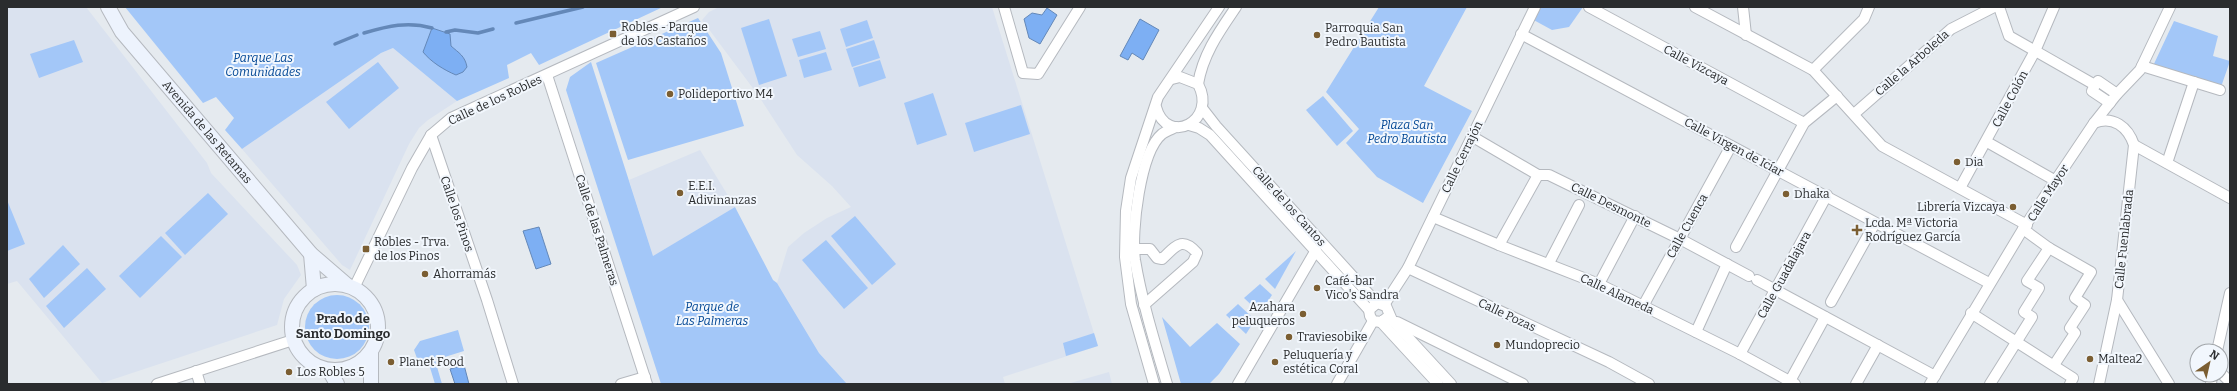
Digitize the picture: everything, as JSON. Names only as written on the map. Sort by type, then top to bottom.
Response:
[{"type":"street","name":"Avenida de las Retamas","points":[[108,7],[122,32],[311,254],[351,286]]},
{"type":"street","name":"Calle de los Robles","points":[[351,286],[412,168],[431,135],[451,118],[694,7]]},
{"type":"street","points":[[1004,7],[1023,73],[1038,74],[1080,7]]},
{"type":"street","points":[[1154,384],[1131,304],[1124,237],[1130,178],[1161,92],[1172,79],[1219,7]]},
{"type":"street","points":[[1167,384],[1144,305],[1135,249],[1139,195],[1145,164],[1158,139],[1163,134],[1176,127],[1189,124],[1195,120],[1202,108],[1202,91],[1198,84],[1200,69],[1208,50],[1236,7]]},
{"type":"street","name":"Calle Cerrajón","points":[[1377,306],[1408,268],[1535,7]]},
{"type":"street","name":"Calle Vizcaya","points":[[1589,7],[1804,123]]},
{"type":"street","points":[[1695,7],[1813,70],[1882,146],[1960,188],[2025,227],[2049,248],[2091,272],[2075,298],[2085,305],[2070,328],[2075,333],[2054,365]]},
{"type":"street","points":[[1743,7],[1746,35]]},
{"type":"street","points":[[1813,70],[1864,19],[1869,7]]},
{"type":"street","name":"Calle la Arboleda","points":[[1854,114],[1951,29],[1994,7]]},
{"type":"street","points":[[1998,7],[2009,36],[2095,85]]},
{"type":"street","name":"Calle Colón","points":[[1960,188],[1987,142],[2035,51],[2054,7]]},
{"type":"street","name":"Calle Mayor","points":[[1932,380],[1989,283],[2094,123],[2142,66],[2170,7]]},
{"type":"street","name":"Calle Virgen de Icíar","points":[[1521,34],[1778,171],[1827,195],[1989,283]]},
{"type":"street","points":[[2142,66],[2220,90]]},
{"type":"street","name":"Calle de las Palmeras","points":[[547,75],[646,380]]},
{"type":"street","points":[[1172,79],[1180,77],[1198,84]]},
{"type":"street","points":[[2110,103],[2092,91],[2098,81],[2117,94]]},
{"type":"street","points":[[2167,163],[2194,82]]},
{"type":"street","points":[[1736,247],[1804,123],[1837,96]]},
{"type":"street","points":[[1156,107],[1161,119],[1169,125],[1176,127]]},
{"type":"street","name":"Calle de los Cantos","points":[[1202,108],[1216,126],[1377,306]]},
{"type":"street","points":[[2094,123],[2103,119],[2113,122],[2130,133],[2134,144],[2229,196]]},
{"type":"street","name":"Calle de los Cantos","points":[[1189,124],[1210,135],[1316,250],[1377,306]]},
{"type":"street","name":"Calle los Pinos","points":[[431,135],[487,300],[513,384]]},
{"type":"street","name":"Calle Desmonte","points":[[1473,137],[1538,175],[1549,175],[1680,239],[1878,345],[1932,380]]},
{"type":"street","points":[[1987,142],[2056,181]]},
{"type":"street","name":"Calle Fuenlabrada","points":[[2099,384],[2117,300],[2134,144]]},
{"type":"street","name":"Calle Cuenca","points":[[1644,306],[1731,146]]},
{"type":"street","points":[[1499,245],[1538,175]]},
{"type":"street","name":"Calle Guadalajara","points":[[1740,354],[1827,195]]},
{"type":"street","points":[[1549,263],[1579,206]]},
{"type":"street","points":[[1599,284],[1635,216]]},
{"type":"street","name":"Calle Alameda","points":[[1433,217],[1499,245],[1549,263],[1599,284],[1740,354],[1792,383]]},
{"type":"street","points":[[1831,302],[1875,222]]},
{"type":"street","points":[[1135,249],[1150,249],[1157,258],[1162,259],[1176,246],[1184,243],[1189,244],[1197,253],[1193,262],[1144,305]]},
{"type":"street","points":[[1992,384],[2032,317],[2024,312],[2039,288],[2027,281],[2049,248]]},
{"type":"street","points":[[1238,384],[1316,250]]},
{"type":"street","points":[[311,254],[314,289]]},
{"type":"street","points":[[1696,332],[1727,264]]},
{"type":"street","name":"Calle Pozas","points":[[1408,268],[1609,362],[1649,384]]},
{"type":"street","points":[[324,285],[351,286],[365,295],[373,306],[378,318],[377,339],[371,352],[363,361],[353,367],[341,371],[317,367],[306,360],[298,351],[293,340],[291,325],[294,311],[302,298],[314,289],[324,285]]},
{"type":"street","points":[[2219,343],[2229,298]]},
{"type":"street","points":[[2117,300],[2169,384]]},
{"type":"street","points":[[1438,384],[1384,320],[1377,306],[1370,316],[1384,320],[1523,384]]},
{"type":"street","points":[[1971,313],[2054,365],[2072,381]]},
{"type":"street","points":[[1792,383],[1825,316]]},
{"type":"street","points":[[1337,384],[1384,320]]},
{"type":"street","points":[[1384,320],[1451,384]]},
{"type":"street","points":[[157,384],[293,340]]},
{"type":"street","points":[[1856,384],[1878,345]]},
{"type":"street","points":[[371,352],[371,384]]},
{"type":"street","points":[[328,370],[337,384]]},
{"type":"street","points":[[196,371],[200,384]]},
{"type":"street","points":[[621,384],[646,380]]},
{"type":"shaded area","points":[[7,7],[86,7],[207,163],[211,173],[297,265],[301,275],[284,299],[277,325],[102,383],[17,281],[7,284]]},
{"type":"shaded area","points":[[719,7],[992,7],[1098,346],[1003,377],[1005,384],[847,384],[819,353],[777,283],[788,247],[804,233],[827,218],[851,207],[832,186],[797,155],[758,95],[702,20],[709,12]]},
{"type":"shaded area","points":[[1047,8],[1057,15],[1040,44],[1029,38],[1024,19],[1032,13],[1042,15]]},
{"type":"shaded area","points":[[1140,19],[1159,30],[1143,60],[1132,53],[1128,60],[1120,56]]},
{"type":"shaded area","points":[[432,28],[450,34],[451,46],[465,60],[467,67],[463,72],[456,75],[451,73],[426,56],[423,52]]},
{"type":"shaded area","points":[[393,48],[457,101],[428,120],[419,128],[409,144],[350,270],[342,265],[242,149],[381,53]]},
{"type":"shaded area","name":"E.E.I. Adivinanzas","points":[[700,150],[735,207],[653,256],[629,180]]},
{"type":"shaded area","points":[[539,227],[551,264],[536,269],[523,231]]},
{"type":"shaded area","points":[[464,365],[469,384],[455,384],[450,369]]},
{"type":"shaded area","points":[[1109,372],[1112,384],[1067,384]]},
{"type":"green space","name":"Parque Las Comunidades","points":[[125,7],[663,7],[539,65],[531,53],[507,65],[509,78],[457,101],[393,48],[381,53],[242,149],[225,130],[234,118],[216,97],[203,103]]},
{"type":"green space","name":"Plaza San Pedro Bautista","points":[[1379,7],[1467,7],[1424,86],[1472,111],[1423,203],[1377,177],[1346,143],[1359,129],[1326,92]]},
{"type":"green space","points":[[1535,7],[1583,7],[1569,27],[1552,30],[1530,18]]},
{"type":"green space","name":"Polideportivo M4","points":[[698,18],[721,53],[744,126],[628,160],[596,63]]},
{"type":"green space","points":[[769,19],[787,76],[759,85],[741,28]]},
{"type":"green space","points":[[867,20],[873,38],[846,47],[840,29]]},
{"type":"green space","points":[[2174,21],[2218,36],[2213,56],[2230,61],[2221,87],[2153,66]]},
{"type":"green space","points":[[820,31],[826,49],[798,57],[792,39]]},
{"type":"green space","points":[[74,40],[83,62],[39,78],[30,54]]},
{"type":"green space","points":[[874,40],[880,58],[852,67],[846,49]]},
{"type":"green space","points":[[826,52],[832,70],[804,78],[799,60]]},
{"type":"green space","points":[[880,60],[886,78],[859,87],[853,68]]},
{"type":"green space","points":[[378,62],[399,88],[349,129],[326,102]]},
{"type":"green space","name":"Parque de Las Palmeras","points":[[591,62],[653,256],[735,207],[773,280],[777,283],[819,353],[847,384],[661,384],[566,90],[570,77]]},
{"type":"green space","points":[[933,93],[947,135],[917,145],[904,103]]},
{"type":"green space","points":[[1323,96],[1353,131],[1337,146],[1306,110]]},
{"type":"green space","points":[[1021,105],[1030,134],[974,152],[965,123]]},
{"type":"green space","points":[[208,193],[228,214],[185,255],[165,233]]},
{"type":"green space","points":[[7,200],[25,244],[7,251]]},
{"type":"green space","points":[[855,216],[896,264],[872,285],[831,236]]},
{"type":"green space","points":[[161,236],[182,257],[140,298],[119,276]]},
{"type":"green space","points":[[826,240],[868,288],[844,309],[802,260]]},
{"type":"green space","points":[[63,245],[80,264],[44,298],[29,279]]},
{"type":"green space","points":[[1296,251],[1275,289],[1265,279]]},
{"type":"green space","points":[[87,268],[106,289],[64,328],[46,306]]},
{"type":"green space","points":[[1260,284],[1272,295],[1260,313],[1244,298]]},
{"type":"green space","points":[[331,295],[343,295],[360,304],[367,315],[369,327],[367,339],[360,350],[343,359],[331,359],[319,354],[310,345],[305,333],[305,321],[310,309],[319,300]]},
{"type":"green space","points":[[1238,304],[1255,320],[1246,334],[1226,315]]},
{"type":"green space","points":[[1162,317],[1190,347],[1217,323],[1240,344],[1219,374],[1209,384],[1181,384]]},
{"type":"green space","points":[[458,330],[464,351],[435,360],[442,384],[435,384],[428,361],[419,364],[414,350],[420,341]]},
{"type":"green space","points":[[1094,333],[1098,346],[1066,356],[1063,343]]},
{"type":"waterway","points":[[516,23],[583,7]]},
{"type":"waterway","points":[[364,33],[398,25],[415,25],[432,28]]},
{"type":"waterway","points":[[446,32],[455,30],[478,33],[493,29]]},
{"type":"waterway","points":[[335,44],[357,35]]},
{"type":"place","name":"Robles - Parque de los Castaños","points":[[613,34]]},
{"type":"place","name":"Parroquia San Pedro Bautista","points":[[1317,35]]},
{"type":"place","name":"Polideportivo M4","points":[[670,94]]},
{"type":"place","name":"Dia","points":[[1957,162]]},
{"type":"place","name":"E.E.I. Adivinanzas","points":[[680,193]]},
{"type":"place","name":"Dhaka","points":[[1786,194]]},
{"type":"place","name":"Librería Vizcaya","points":[[2013,207]]},
{"type":"place","name":"Lcda. Mª Victoria Rodríguez García","points":[[1857,230]]},
{"type":"place","name":"Robles - Trva. de los Pinos","points":[[366,249]]},
{"type":"place","name":"Ahorramás","points":[[425,274]]},
{"type":"place","name":"Café-bar Vico's Sandra","points":[[1317,288]]},
{"type":"place","name":"Azahara peluqueros","points":[[1303,314]]},
{"type":"place","name":"Traviesobike","points":[[1289,337]]},
{"type":"place","name":"Mundoprecio","points":[[1497,345]]},
{"type":"place","name":"Maltea2","points":[[2090,359]]},
{"type":"place","name":"Planet Food","points":[[391,362]]},
{"type":"place","name":"Peluquería y estética Coral","points":[[1275,362]]},
{"type":"place","name":"Los Robles 5","points":[[289,372]]},
{"type":"district","name":"Prado de Santo Domingo","points":[[343,326]]}]
